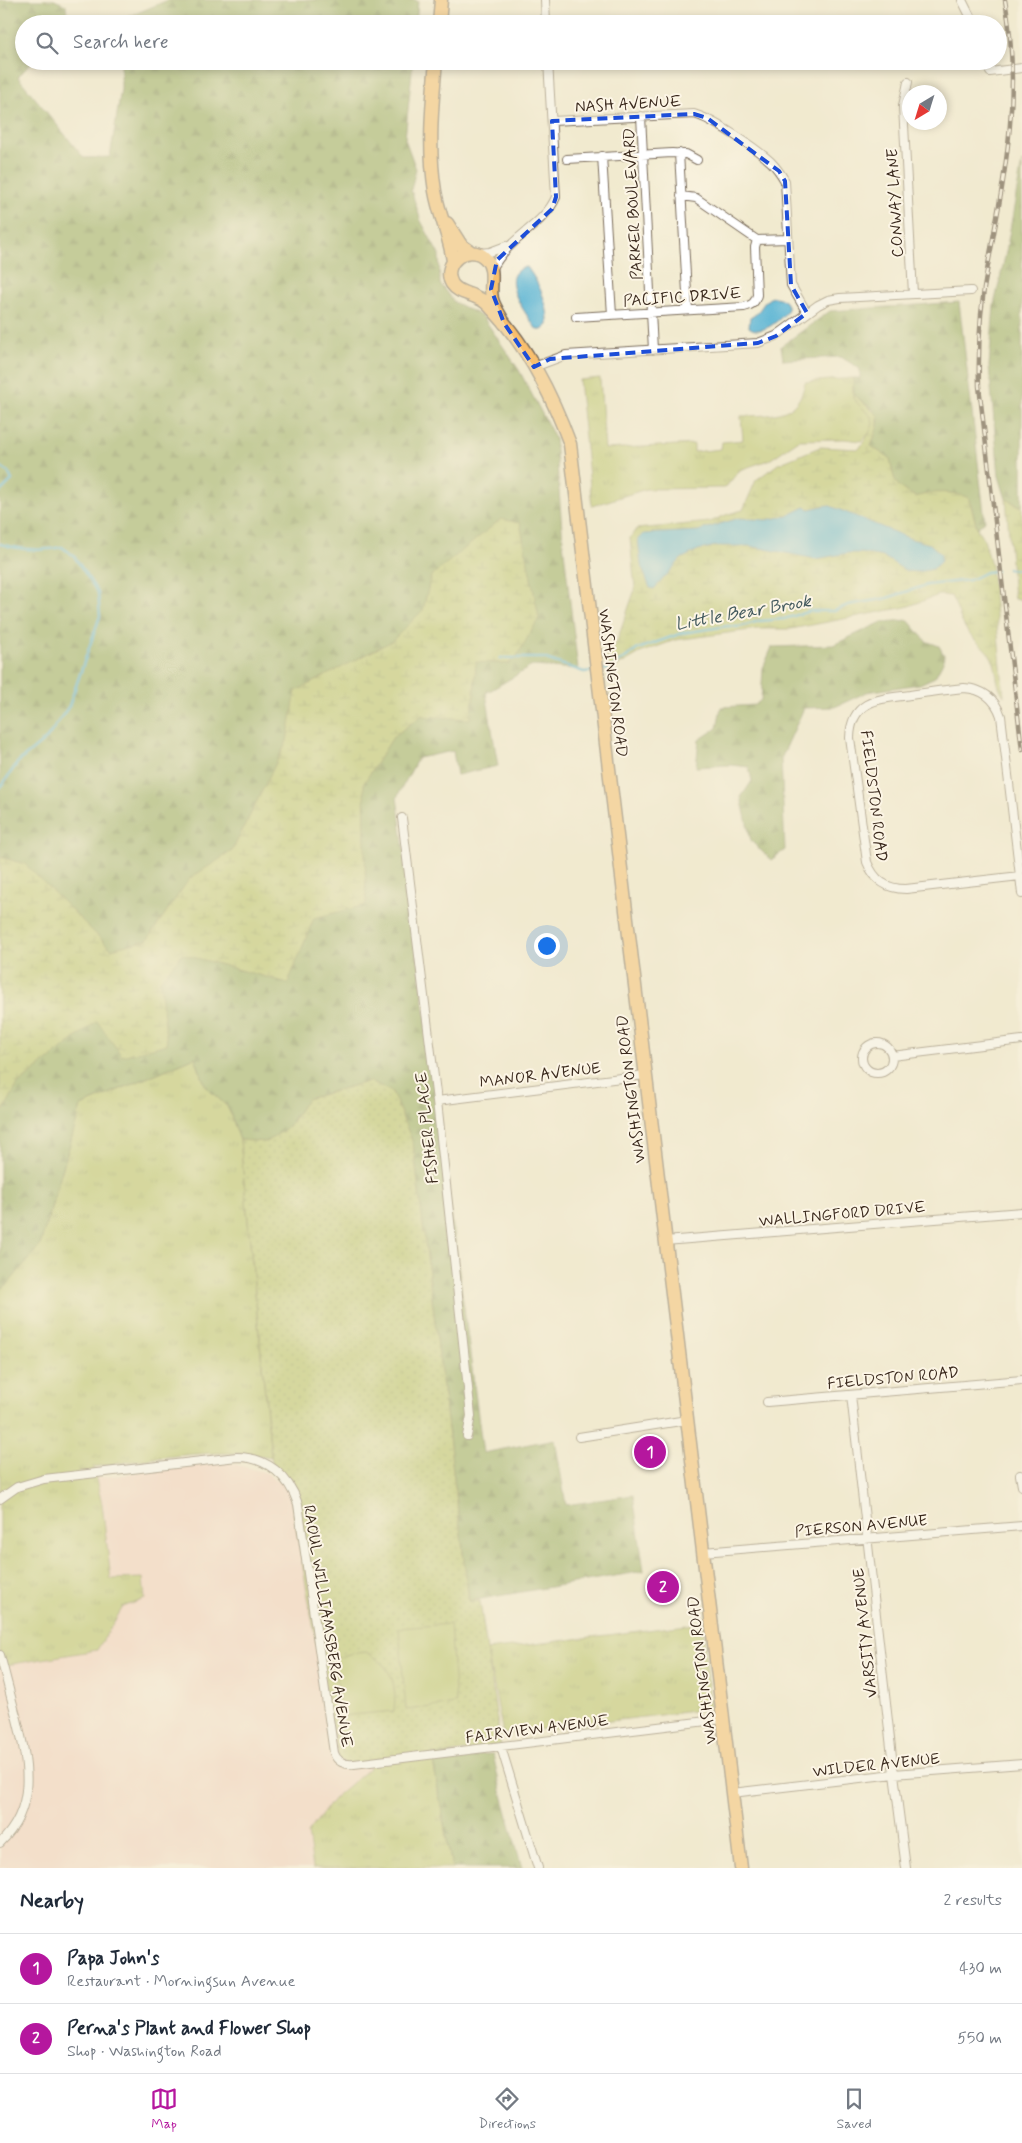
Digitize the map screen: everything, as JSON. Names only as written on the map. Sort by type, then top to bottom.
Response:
[{"type":"main road","points":[[440,15],[441,0]]},
{"type":"main road","name":"WASHINGTON ROAD","points":[[435,70],[431,140],[435,192],[453,261],[449,273],[453,285],[458,290],[481,299],[504,323]]},
{"type":"main road","points":[[439,210],[456,238],[487,260],[491,274],[484,290],[471,294]]},
{"type":"main road","points":[[453,261],[459,256],[475,253]]},
{"type":"main road","name":"WASHINGTON ROAD","points":[[491,274],[492,301],[504,323],[534,367],[559,414],[570,444],[741,1868]]},
{"type":"street","points":[[545,0],[546,15]]},
{"type":"street","points":[[962,0],[970,15]]},
{"type":"street","points":[[1007,70],[1022,68]]},
{"type":"street","points":[[491,274],[497,260],[508,246],[552,209],[556,197],[549,70]]},
{"type":"street","points":[[989,70],[990,72],[1006,70]]},
{"type":"street","name":"CONWAY LANE","points":[[908,82],[903,106],[913,294]]},
{"type":"street","name":"NASH AVENUE","points":[[552,121],[694,114],[707,118],[770,161],[785,181],[791,286],[807,313]]},
{"type":"street","name":"PARKER BOULEVARD","points":[[642,116],[653,350]]},
{"type":"street","points":[[679,153],[688,310]]},
{"type":"street","points":[[567,158],[679,153],[697,160]]},
{"type":"street","points":[[602,156],[612,315]]},
{"type":"street","points":[[681,196],[696,198],[757,240],[788,239]]},
{"type":"street","name":"PACIFIC DRIVE","points":[[576,317],[744,307],[756,301],[755,247],[757,240]]},
{"type":"street","points":[[475,253],[490,252],[508,246]]},
{"type":"street","points":[[534,367],[566,355],[758,343],[776,336],[828,300],[971,291]]},
{"type":"street","name":"FIELDSTON ROAD","points":[[1020,876],[906,889],[890,887],[875,877],[867,862],[850,738],[852,720],[863,706],[878,699],[964,688],[981,691],[993,701],[1001,716],[1020,876],[1022,894]]},
{"type":"street","name":"FISHER PLACE","points":[[402,818],[437,1101],[471,1416],[467,1436]]},
{"type":"street","points":[[892,1056],[1022,1040]]},
{"type":"street","name":"MANOR AVENUE","points":[[437,1101],[645,1075]]},
{"type":"street","name":"WALLINGFORD DRIVE","points":[[665,1241],[1022,1212]]},
{"type":"street","name":"FIELDSTON ROAD","points":[[767,1402],[1022,1380]]},
{"type":"street","name":"VARSITY AVENUE","points":[[851,1394],[906,1868]]},
{"type":"street","points":[[579,1437],[687,1420]]},
{"type":"street","name":"RAOUL WILLIAMSBERG AVENUE","points":[[0,1499],[17,1487],[44,1479],[237,1457],[255,1459],[273,1467],[290,1486],[299,1510],[335,1756],[344,1764],[354,1764]]},
{"type":"street","points":[[1020,1475],[1022,1486]]},
{"type":"street","name":"PIERSON AVENUE","points":[[703,1552],[1022,1526]]},
{"type":"street","points":[[0,1655],[22,1738],[28,1776],[25,1800],[20,1814],[10,1832],[0,1843]]},
{"type":"street","name":"FAIRVIEW AVENUE","points":[[354,1764],[723,1718]]},
{"type":"street","points":[[501,1747],[538,1868]]},
{"type":"street","name":"WILDER AVENUE","points":[[732,1793],[894,1774],[1022,1764]]},
{"type":"highlighted area","points":[[694,114],[707,118],[779,171],[785,181],[791,285],[807,313],[776,336],[758,343],[550,359],[534,367],[504,323],[491,289],[497,260],[552,209],[556,197],[552,121]]},
{"type":"shaded area","points":[[227,1462],[267,1473],[276,1480],[288,1482],[327,1705],[376,1762],[452,1868],[0,1868],[0,1490]]},
{"type":"green space","points":[[0,0],[54,0],[66,5],[67,15],[15,15],[15,70],[25,70],[18,77],[84,158],[110,157],[121,89],[121,70],[412,70],[405,139],[416,169],[411,190],[421,221],[439,255],[440,284],[454,302],[483,317],[519,370],[555,438],[563,542],[578,669],[532,666],[486,693],[498,766],[457,775],[453,751],[418,758],[397,797],[483,1453],[555,1439],[566,1505],[633,1495],[644,1571],[469,1601],[413,1143],[392,1092],[370,1081],[307,1099],[289,1126],[267,1142],[240,1140],[228,1107],[206,1087],[195,1057],[81,1106],[40,1245],[8,1284],[0,1289]]},
{"type":"green space","points":[[168,0],[416,0],[418,2],[417,15],[132,15]]},
{"type":"green space","points":[[1022,162],[1022,507],[1006,499],[999,476],[989,366],[994,305],[1006,252]]},
{"type":"green space","points":[[959,302],[985,521],[977,528],[969,498],[943,493],[916,497],[903,490],[896,483],[890,459],[871,446],[879,420],[874,410],[854,395],[853,378],[860,378],[860,369],[841,357],[783,360],[781,346],[830,311]]},
{"type":"green space","points":[[600,378],[605,449],[694,444],[694,452],[721,449],[722,442],[743,440],[741,416],[773,414],[790,408],[802,394],[805,382],[853,378],[853,398],[872,418],[873,423],[868,434],[861,441],[844,439],[799,440],[771,459],[740,470],[725,488],[646,489],[592,506],[579,380]]},
{"type":"green space","points":[[854,395],[878,415],[878,426],[871,446],[890,459],[896,483],[903,490],[916,497],[943,493],[969,498],[977,528],[984,540],[991,564],[1004,696],[999,687],[994,663],[991,658],[967,631],[951,596],[939,595],[906,607],[791,629],[758,629],[675,640],[640,653],[609,671],[607,659],[617,641],[635,589],[630,538],[636,529],[710,522],[743,510],[756,480],[778,464],[820,447],[859,449],[873,425],[870,416],[853,398]]},
{"type":"green space","points":[[1006,499],[1022,507],[1022,600],[1014,598]]},
{"type":"green space","points":[[501,519],[520,523],[539,618],[517,656],[508,664],[476,662],[470,719],[421,716],[393,737],[364,783],[366,905],[314,918],[288,983],[182,954],[160,981],[167,1044],[122,1056],[97,1021],[18,1084],[0,1117],[0,857],[25,864],[111,949],[147,940],[189,879],[232,851],[287,741],[296,691],[392,641],[423,610],[431,576]]},
{"type":"green space","points":[[908,620],[926,641],[939,646],[944,655],[943,662],[935,677],[920,684],[867,692],[835,707],[804,708],[781,759],[785,850],[771,860],[751,841],[741,797],[752,781],[749,767],[730,765],[696,767],[699,740],[717,728],[721,707],[755,705],[761,700],[763,668],[772,647],[833,645],[882,622]]},
{"type":"green space","points":[[195,1057],[206,1087],[228,1107],[240,1140],[271,1457],[227,1453],[182,1455],[93,1467],[102,1504],[111,1579],[143,1578],[145,1599],[123,1607],[97,1650],[0,1666],[0,1289],[8,1283],[40,1245],[81,1106]]},
{"type":"green space","points":[[370,1081],[392,1092],[413,1143],[469,1601],[480,1601],[501,1747],[351,1765],[339,1761],[327,1705],[288,1482],[272,1463],[240,1140],[267,1142],[289,1126],[307,1099]]},
{"type":"green space","points":[[703,1623],[710,1709],[503,1734],[487,1650]]},
{"type":"green space","points":[[450,1624],[456,1704],[406,1710],[399,1628]]},
{"type":"green space","points":[[366,1652],[382,1663],[391,1676],[395,1692],[394,1711],[341,1716],[335,1659],[349,1654]]},
{"type":"green space","points":[[493,1754],[522,1868],[452,1868],[432,1755]]},
{"type":"green space","points":[[432,1755],[452,1868],[313,1868],[308,1833],[333,1799],[376,1762]]},
{"type":"water","points":[[527,267],[539,287],[547,310],[548,325],[542,330],[537,330],[527,315],[516,296],[513,286],[513,277],[517,271]]},
{"type":"water","points":[[772,297],[780,298],[784,301],[788,309],[785,313],[765,329],[754,330],[749,327],[750,318]]},
{"type":"water","points":[[828,505],[911,539],[930,544],[941,554],[941,561],[933,569],[918,572],[906,571],[884,557],[861,553],[848,553],[816,559],[750,546],[716,546],[698,550],[681,559],[654,589],[650,588],[641,565],[638,539],[644,534],[698,531],[739,518],[766,520],[787,516],[805,507],[809,509]]},
{"type":"waterway","points":[[0,466],[8,472],[12,480],[0,492]]},
{"type":"waterway","points":[[0,544],[31,550],[62,547],[74,556],[98,593],[100,616],[69,706],[47,738],[18,762],[0,788]]},
{"type":"waterway","name":"Little Bear Brook","points":[[1008,569],[1022,570]]},
{"type":"waterway","name":"Little Bear Brook","points":[[601,670],[609,669],[638,649],[682,633],[728,626],[739,627],[759,621],[784,619],[810,611],[834,611],[848,605],[887,598],[927,585],[970,580],[986,572],[996,571]]},
{"type":"waterway","name":"Little Bear Brook","points":[[500,658],[543,658],[584,672],[593,671]]},
{"type":"railway","points":[[1005,0],[1010,34],[1012,100],[1005,165],[981,310],[979,386],[1022,750]]},
{"type":"place","name":"Papa John's","points":[[650,1452]]},
{"type":"place","name":"Perna's Plant and Flower Shop","points":[[663,1587]]}]
